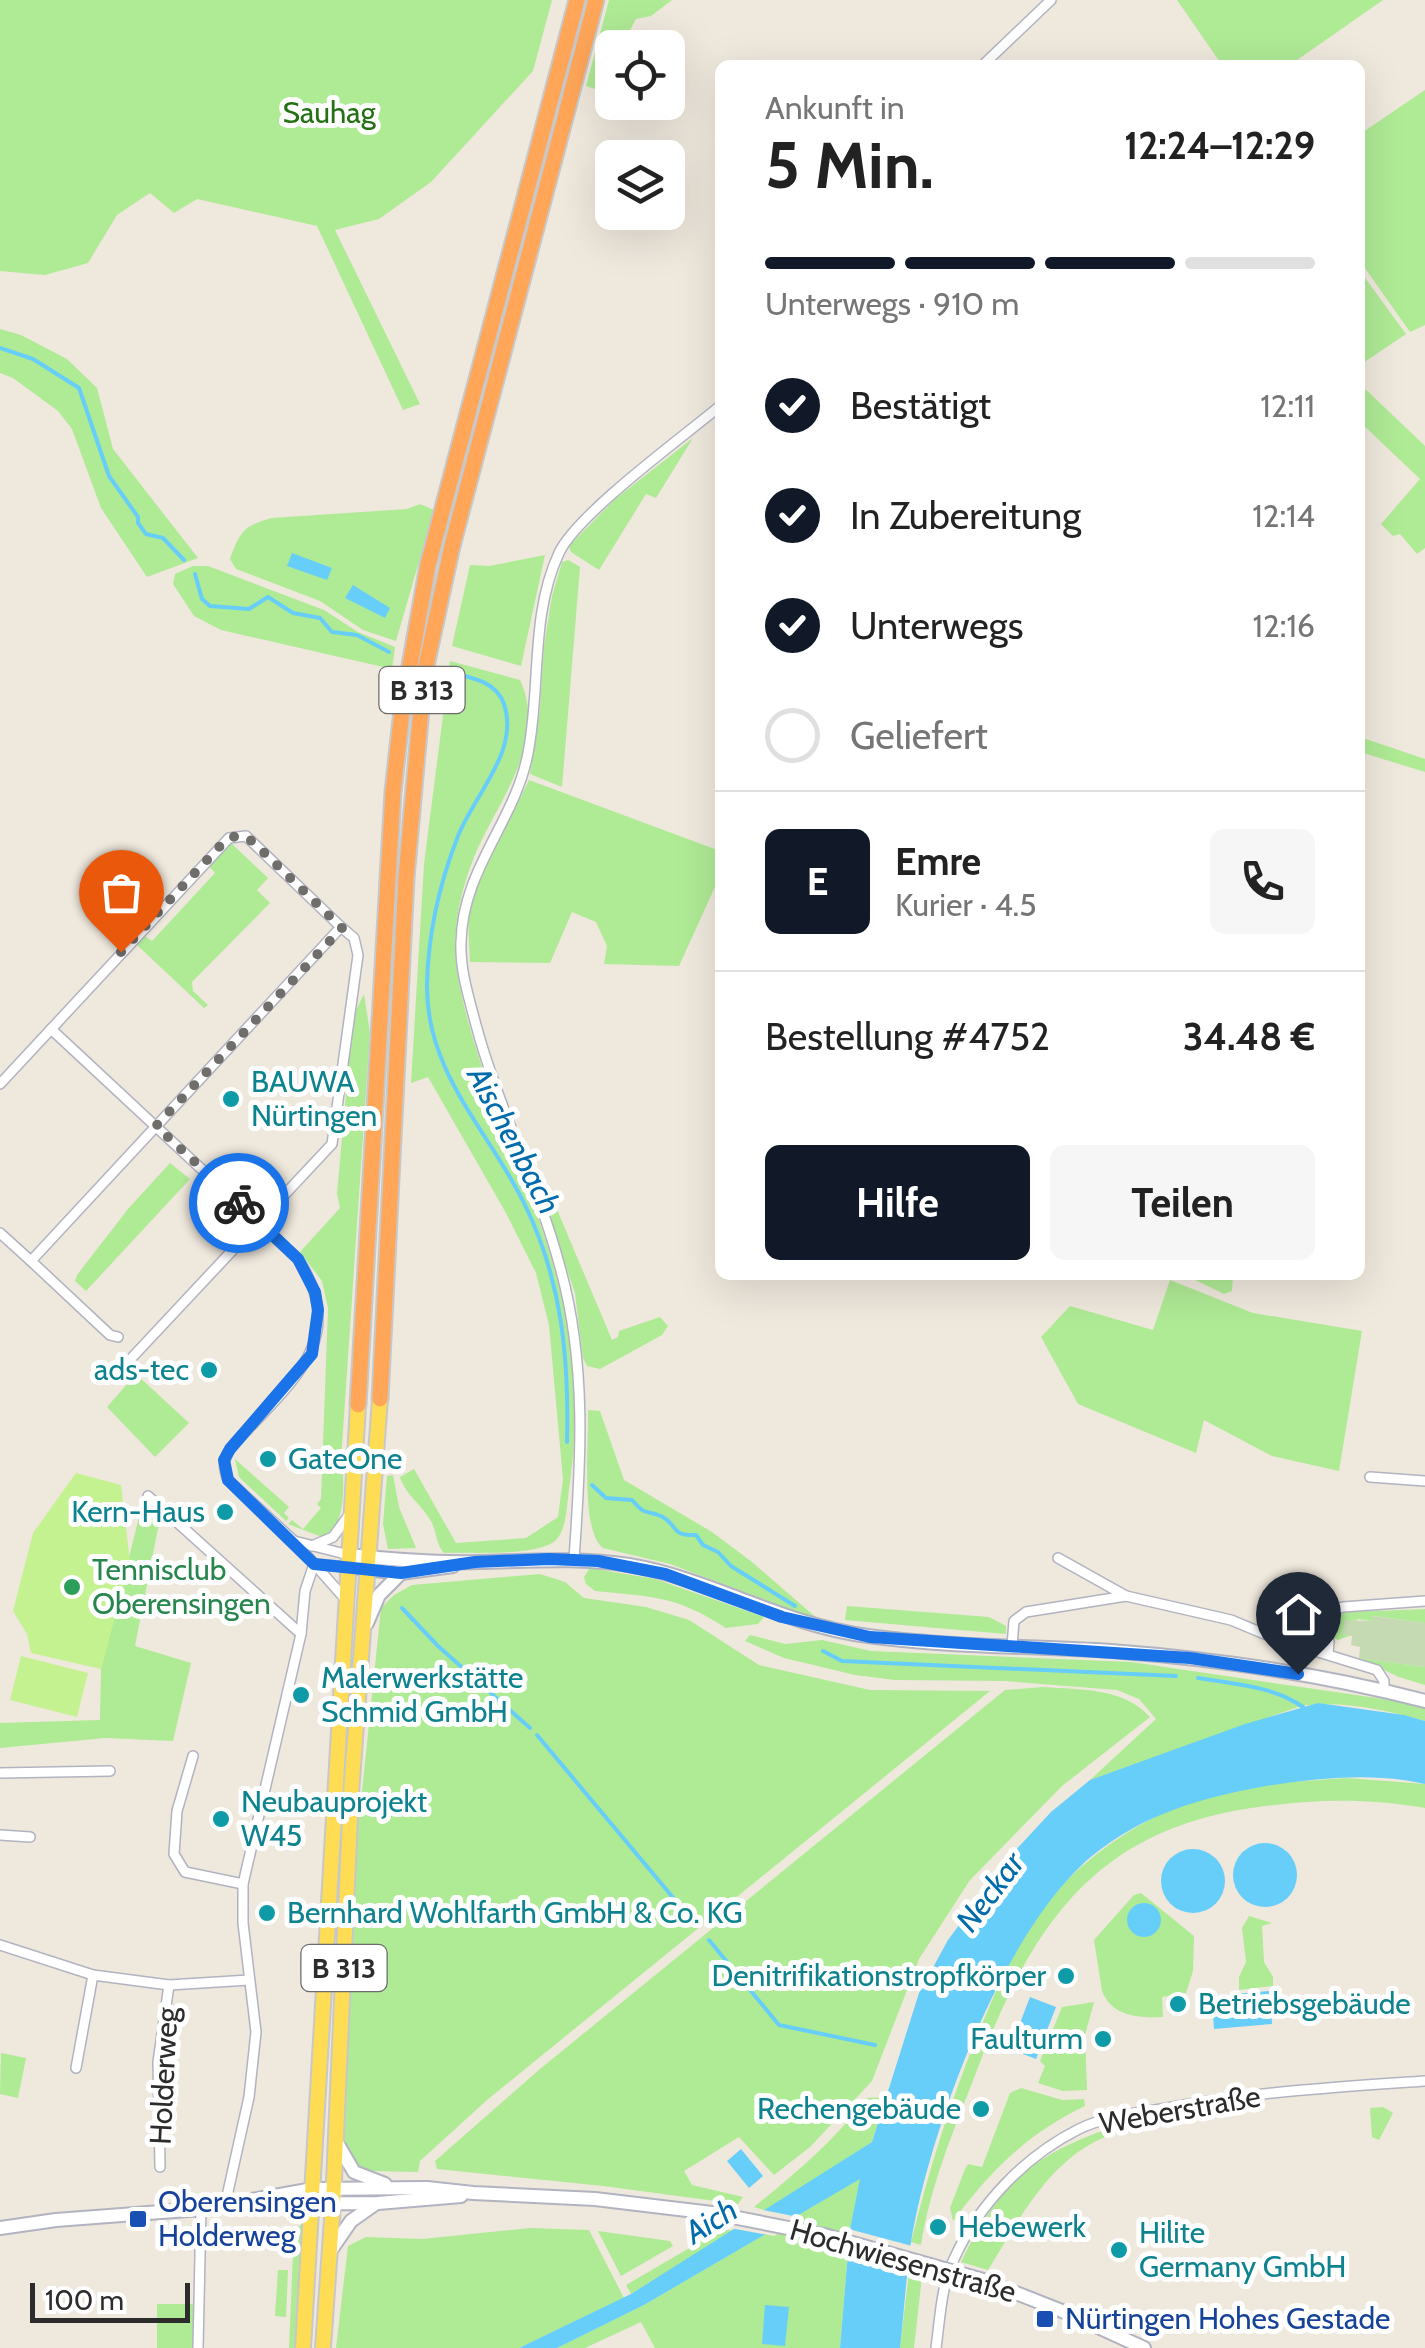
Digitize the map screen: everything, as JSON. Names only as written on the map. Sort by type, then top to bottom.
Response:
[{"type":"highway","name":"B 313","points":[[358,1405],[393,792],[402,710],[428,565],[577,0]]},
{"type":"highway","name":"B 313","points":[[380,1400],[405,898],[424,675],[452,546],[596,0]]},
{"type":"main road","name":"B 313","points":[[323,2348],[334,2196],[349,1824],[380,1400]]},
{"type":"main road","name":"B 313","points":[[303,2348],[358,1405]]},
{"type":"street","points":[[988,60],[1051,0]]},
{"type":"street","points":[[574,1559],[581,1421],[570,1307],[560,1264],[502,1112],[473,1013],[461,945],[464,916],[474,876],[524,774],[541,628],[560,552],[579,526],[715,410]]},
{"type":"street","points":[[0,1084],[229,838],[246,836],[354,938],[358,955],[336,1135],[326,1154],[126,1364]]},
{"type":"street","points":[[30,1261],[342,928]]},
{"type":"street","points":[[51,1029],[298,1259],[308,1274],[318,1310],[317,1338],[305,1365],[230,1449],[224,1469],[236,1488],[294,1541],[347,1602]]},
{"type":"street","points":[[0,1232],[110,1335],[118,1337]]},
{"type":"street","points":[[1370,1476],[1425,1480]]},
{"type":"street","points":[[148,1496],[301,1634]]},
{"type":"street","points":[[312,1546],[334,1537],[353,1508]]},
{"type":"street","points":[[294,1541],[349,1561]]},
{"type":"street","points":[[1058,1558],[1126,1596],[1231,1620],[1278,1640],[1378,1670],[1384,1690]]},
{"type":"street","points":[[370,1564],[574,1559],[634,1566],[834,1631],[1190,1658],[1384,1690],[1425,1701]]},
{"type":"street","points":[[314,1564],[349,1561],[401,1573],[475,1562]]},
{"type":"street","points":[[229,2204],[250,2096],[256,2032],[242,1884],[301,1634],[304,1591],[314,1564]]},
{"type":"street","points":[[364,1628],[379,1594],[401,1573]]},
{"type":"street","points":[[1012,1646],[1014,1620],[1026,1612],[1126,1596]]},
{"type":"street","points":[[1328,1654],[1323,1622],[1330,1612],[1343,1607],[1425,1601]]},
{"type":"street","points":[[192,1756],[177,1811],[174,1854],[186,1872],[242,1884]]},
{"type":"street","points":[[0,1774],[110,1770]]},
{"type":"street","points":[[0,1835],[30,1837]]},
{"type":"street","points":[[0,1945],[93,1975],[169,1984],[249,1980]]},
{"type":"street","points":[[76,2068],[93,1975]]},
{"type":"street","name":"Holderweg","points":[[160,2167],[158,2062],[169,1984]]},
{"type":"street","name":"Weberstraße","points":[[936,2348],[942,2298],[952,2261],[973,2224],[1003,2184],[1080,2129],[1184,2104],[1425,2081]]},
{"type":"street","points":[[336,2141],[354,2172],[407,2188]]},
{"type":"street","name":"Hochwiesenstraße","points":[[0,2228],[407,2188],[595,2198],[712,2213],[842,2239],[982,2280],[1126,2344],[1144,2348]]},
{"type":"street","name":"Hochwiesenstraße","points":[[334,2196],[378,2203],[473,2194]]},
{"type":"street","points":[[330,2252],[351,2221],[378,2203]]},
{"type":"street","points":[[198,2348],[201,2209]]},
{"type":"green space","name":"Sauhag","points":[[0,0],[552,0],[533,71],[431,182],[379,219],[335,230],[420,404],[403,410],[317,226],[197,199],[174,213],[150,193],[117,215],[88,263],[45,275],[0,271]]},
{"type":"green space","points":[[609,0],[672,0],[651,16],[636,19],[630,30],[601,30]]},
{"type":"green space","points":[[1177,0],[1383,0],[1297,60],[1219,60]]},
{"type":"green space","points":[[595,52],[595,89],[586,86]]},
{"type":"green space","points":[[1425,90],[1425,325],[1410,332],[1365,268],[1365,131]]},
{"type":"green space","points":[[1365,278],[1406,334],[1365,362]]},
{"type":"green space","points":[[0,329],[21,335],[67,359],[97,388],[113,449],[198,558],[147,577],[101,508],[72,429],[58,411],[0,373]]},
{"type":"green space","points":[[1365,389],[1425,446],[1425,548],[1417,554],[1400,534],[1393,536],[1381,524],[1420,479],[1365,427]]},
{"type":"green space","points":[[693,438],[656,498],[646,494],[599,570],[571,552],[569,546],[614,500]]},
{"type":"green space","points":[[420,504],[434,510],[396,641],[363,630],[320,601],[236,569],[230,559],[244,531],[272,518],[407,509]]},
{"type":"green space","points":[[545,555],[521,666],[452,646],[470,565],[489,566]]},
{"type":"green space","points":[[568,560],[580,567],[562,787],[530,774],[552,596],[562,562]]},
{"type":"green space","points":[[193,566],[208,566],[324,610],[358,632],[395,647],[392,669],[221,630],[194,616],[173,584],[175,574]]},
{"type":"green space","points":[[450,661],[520,680],[527,703],[524,749],[468,872],[457,919],[455,951],[459,983],[479,1057],[555,1271],[567,1323],[573,1376],[575,1430],[563,1528],[556,1540],[547,1545],[503,1552],[444,1553],[432,1523],[400,1477],[414,1469],[456,1543],[526,1538],[558,1517],[563,1479],[549,1325],[536,1273],[428,1077],[411,1083],[424,864]]},
{"type":"green space","points":[[1365,739],[1425,759],[1425,772],[1365,754]]},
{"type":"green space","points":[[529,780],[715,849],[715,887],[679,966],[604,964],[607,946],[596,922],[572,912],[550,963],[470,962],[468,920],[474,891]]},
{"type":"green space","points":[[231,843],[268,878],[257,890],[270,903],[192,982],[193,991],[208,1005],[204,1008],[137,945],[145,936],[152,941],[215,873],[209,866]]},
{"type":"green space","points":[[364,994],[370,1033],[342,1446],[343,1497],[337,1521],[322,1537],[288,1524],[292,1520],[303,1529],[321,1508],[317,1504],[321,1499],[328,1308],[322,1281],[300,1252],[340,1208],[337,1194],[353,1016]]},
{"type":"green space","points":[[170,1163],[190,1179],[86,1291],[75,1281],[77,1275]]},
{"type":"green space","points":[[550,1193],[612,1340],[619,1331],[660,1317],[668,1326],[662,1335],[600,1369],[587,1366],[583,1358],[575,1293],[542,1198]]},
{"type":"green space","points":[[1170,1280],[1253,1313],[1362,1331],[1339,1471],[1272,1456],[1204,1420],[1196,1453],[1078,1404],[1041,1337],[1070,1306],[1153,1330]]},
{"type":"green space","points":[[1195,1280],[1233,1280],[1232,1291],[1224,1294]]},
{"type":"green space","points":[[136,1374],[189,1423],[155,1457],[107,1407]]},
{"type":"green space","points":[[588,1410],[600,1411],[624,1480],[712,1532],[819,1620],[670,1564],[603,1548],[591,1524],[588,1505]]},
{"type":"green space","points":[[235,1459],[289,1507],[284,1513],[289,1518],[286,1521],[239,1477]]},
{"type":"green space","name":"Tennisclub Oberensingen","points":[[76,1473],[121,1485],[130,1562],[101,1669],[31,1653],[27,1634],[13,1611],[33,1533]]},
{"type":"green space","points":[[393,1475],[399,1507],[416,1548],[388,1549],[383,1524],[387,1476]]},
{"type":"green space","points":[[148,1502],[161,1513],[135,1646],[191,1663],[173,1741],[105,1738],[0,1748],[0,1723],[100,1720],[101,1669],[141,1509]]},
{"type":"green space","points":[[590,1568],[655,1579],[764,1617],[758,1624],[726,1628],[677,1603],[595,1591],[584,1577]]},
{"type":"green space","points":[[540,1574],[565,1582],[584,1598],[646,1607],[689,1620],[759,1665],[870,1690],[990,1691],[487,2100],[420,2161],[418,2172],[371,2171],[351,2162],[344,2145],[354,1827],[362,1791],[381,1608],[412,1585]]},
{"type":"green space","points":[[847,1606],[989,1617],[1006,1626],[1006,1634],[845,1620]]},
{"type":"green space","points":[[1425,1609],[1425,1623],[1374,1616],[1372,1621],[1357,1619],[1352,1635],[1338,1640],[1332,1637],[1328,1623],[1348,1612]]},
{"type":"green space","points":[[1373,1616],[1425,1623],[1425,1667],[1359,1658],[1360,1647],[1351,1645],[1352,1636],[1342,1634],[1344,1620],[1372,1621]]},
{"type":"green space","points":[[750,1635],[785,1644],[822,1640],[871,1651],[1131,1662],[1390,1700],[1425,1709],[1425,1721],[1364,1707],[1301,1706],[1090,1780],[1156,1719],[1139,1699],[1117,1690],[855,1675],[784,1658],[745,1641]]},
{"type":"green space","points":[[1344,1651],[1359,1658],[1425,1667],[1425,1685],[1399,1677]]},
{"type":"green space","points":[[21,1656],[88,1673],[77,1717],[10,1700]]},
{"type":"green space","points":[[1043,1687],[1114,1695],[1150,1717],[1062,1786],[970,1880],[919,1959],[872,2081],[810,2147],[774,2175],[739,2137],[684,2171],[692,2185],[743,2197],[738,2204],[437,2169],[435,2161],[540,2069],[1005,1690]]},
{"type":"green space","points":[[1347,1778],[1425,1784],[1425,1808],[1321,1801],[1258,1807],[1200,1819],[1151,1838],[1109,1863],[1074,1895],[1044,1933],[1018,1976],[943,2160],[921,2245],[911,2242],[944,2128],[985,2017],[1024,1934],[1056,1891],[1096,1854],[1126,1834],[1194,1800],[1259,1785]]},
{"type":"green space","points":[[1141,1893],[1194,1936],[1193,1971],[1186,1993],[1162,1997],[1163,2017],[1120,2011],[1102,1991],[1094,1940],[1134,1895]]},
{"type":"green space","points":[[1249,1916],[1272,1923],[1262,1926],[1264,1962],[1273,1977],[1273,1986],[1239,1990],[1239,1977],[1246,1962],[1242,1928]]},
{"type":"green space","points":[[1094,2002],[1085,2035],[1087,2090],[1063,2091],[1038,2083],[1045,2066],[1040,2061],[1062,2007]]},
{"type":"green space","points":[[1,2053],[26,2058],[18,2098],[0,2094]]},
{"type":"green space","points":[[1021,2088],[1062,2100],[1084,2099],[1085,2106],[1046,2128],[1011,2155],[953,2221],[950,2208],[965,2169],[968,2164],[982,2167],[1010,2093]]},
{"type":"green space","points":[[886,2097],[872,2142],[766,2211],[754,2207],[814,2156],[867,2098]]},
{"type":"green space","points":[[1383,2107],[1393,2113],[1379,2140],[1372,2137],[1370,2108]]},
{"type":"green space","points":[[1150,2116],[1151,2124],[1105,2137],[1051,2176],[988,2270],[961,2262],[996,2203],[1036,2164],[1086,2137]]},
{"type":"green space","points":[[861,2178],[850,2229],[840,2348],[655,2348],[641,2322],[585,2348],[557,2348],[644,2305]]},
{"type":"green space","points":[[302,2224],[298,2348],[289,2348],[294,2230]]},
{"type":"green space","points":[[531,2228],[589,2230],[624,2298],[519,2348],[336,2348],[348,2246],[366,2237],[422,2239]]},
{"type":"green space","points":[[722,2229],[735,2231],[631,2294],[626,2285]]},
{"type":"green space","points":[[598,2231],[670,2241],[673,2246],[621,2276]]},
{"type":"green space","points":[[278,2270],[288,2270],[286,2317],[275,2316]]},
{"type":"green space","points":[[909,2272],[922,2276],[914,2348],[900,2348]]},
{"type":"green space","points":[[157,2304],[194,2304],[195,2348],[157,2348]]},
{"type":"water","points":[[292,553],[332,568],[327,580],[287,566]]},
{"type":"water","points":[[353,585],[390,608],[385,618],[345,598]]},
{"type":"water","name":"Neckar","points":[[1318,1703],[1425,1721],[1425,1784],[1386,1778],[1326,1779],[1266,1786],[1197,1802],[1153,1818],[1112,1841],[1059,1889],[1001,1981],[953,2089],[911,2242],[900,2348],[840,2348],[850,2229],[860,2179],[644,2305],[557,2348],[519,2348],[631,2294],[872,2142],[919,1993],[948,1940],[1011,1855],[1051,1812],[1090,1780],[1245,1724]]},
{"type":"water","points":[[1265,1843],[1288,1852],[1297,1875],[1288,1898],[1265,1907],[1242,1898],[1233,1875],[1242,1852]]},
{"type":"water","points":[[1193,1849],[1216,1858],[1225,1881],[1216,1904],[1193,1913],[1170,1904],[1161,1881],[1170,1858]]},
{"type":"water","points":[[1144,1903],[1156,1908],[1161,1920],[1156,1932],[1144,1937],[1132,1932],[1127,1920],[1132,1908]]},
{"type":"water","points":[[1269,1991],[1271,2006],[1214,2012],[1212,1996]]},
{"type":"water","points":[[1030,1997],[1056,2007],[1036,2059],[1010,2049]]},
{"type":"water","points":[[1271,2008],[1272,2024],[1214,2029],[1213,2014]]},
{"type":"water","points":[[741,2149],[763,2176],[749,2188],[727,2161]]},
{"type":"water","points":[[765,2305],[789,2307],[785,2346],[762,2344]]},
{"type":"pier","points":[[758,2209],[803,2218],[774,2236],[730,2228]]},
{"type":"pier","points":[[845,2228],[916,2247],[914,2271],[842,2251]]},
{"type":"waterway","name":"Aischenbach","points":[[0,348],[33,359],[79,388],[109,476],[146,534],[163,538],[184,560]]},
{"type":"waterway","name":"Aischenbach","points":[[195,574],[202,599],[210,606],[249,609],[268,597],[293,613],[320,618],[332,632],[357,635],[389,652]]},
{"type":"waterway","name":"Aischenbach","points":[[447,672],[480,681],[495,690],[504,704],[507,721],[501,756],[465,820],[441,890],[428,966],[429,1017],[448,1074],[511,1178],[538,1234],[561,1320],[567,1442]]},
{"type":"waterway","name":"Aischenbach","points":[[592,1485],[606,1498],[632,1500],[643,1511],[667,1519],[678,1532],[696,1535],[731,1566],[795,1606]]},
{"type":"waterway","points":[[402,1608],[438,1646],[530,1728]]},
{"type":"waterway","name":"Aischenbach","points":[[823,1651],[842,1661],[1176,1676]]},
{"type":"waterway","name":"Aischenbach","points":[[1198,1678],[1266,1690],[1303,1707]]},
{"type":"waterway","points":[[537,1735],[696,1925]]},
{"type":"waterway","points":[[709,1940],[779,2025],[875,2045]]},
{"type":"way so far","points":[[121,952],[222,844],[238,836],[253,842],[342,928],[156,1126],[239,1203]]},
{"type":"place","name":"BAUWA Nürtingen","points":[[231,1099]]},
{"type":"place","name":"ads-tec","points":[[209,1370]]},
{"type":"place","name":"GateOne","points":[[268,1459]]},
{"type":"place","name":"Kern-Haus","points":[[225,1512]]},
{"type":"place","name":"Tennisclub Oberensingen","points":[[72,1587]]},
{"type":"place","name":"Malerwerkstätte Schmid GmbH","points":[[301,1695]]},
{"type":"place","name":"Neubauprojekt W45","points":[[221,1819]]},
{"type":"place","name":"Bernhard Wohlfarth GmbH & Co. KG","points":[[267,1913]]},
{"type":"place","name":"Denitrifikationstropfkörper","points":[[1066,1976]]},
{"type":"place","name":"Betriebsgebäude","points":[[1178,2004]]},
{"type":"place","name":"Faulturm","points":[[1103,2039]]},
{"type":"place","name":"Rechengebäude","points":[[981,2109]]},
{"type":"place","name":"Oberensingen Holderweg","points":[[138,2219]]},
{"type":"place","name":"Hebewerk","points":[[938,2227]]},
{"type":"place","name":"Hilite Germany GmbH","points":[[1119,2250]]},
{"type":"place","name":"Nürtingen Hohes Gestade","points":[[1045,2319]]},
{"type":"route","points":[[239,1203],[298,1259],[308,1274],[318,1310],[317,1338],[305,1365],[230,1449],[224,1469],[228,1480],[314,1564],[401,1573],[475,1562],[598,1561],[665,1574],[782,1617],[870,1637],[1190,1658],[1298,1674]]},
{"type":"water label","name":"Aich","points":[[711,2221]]}]
